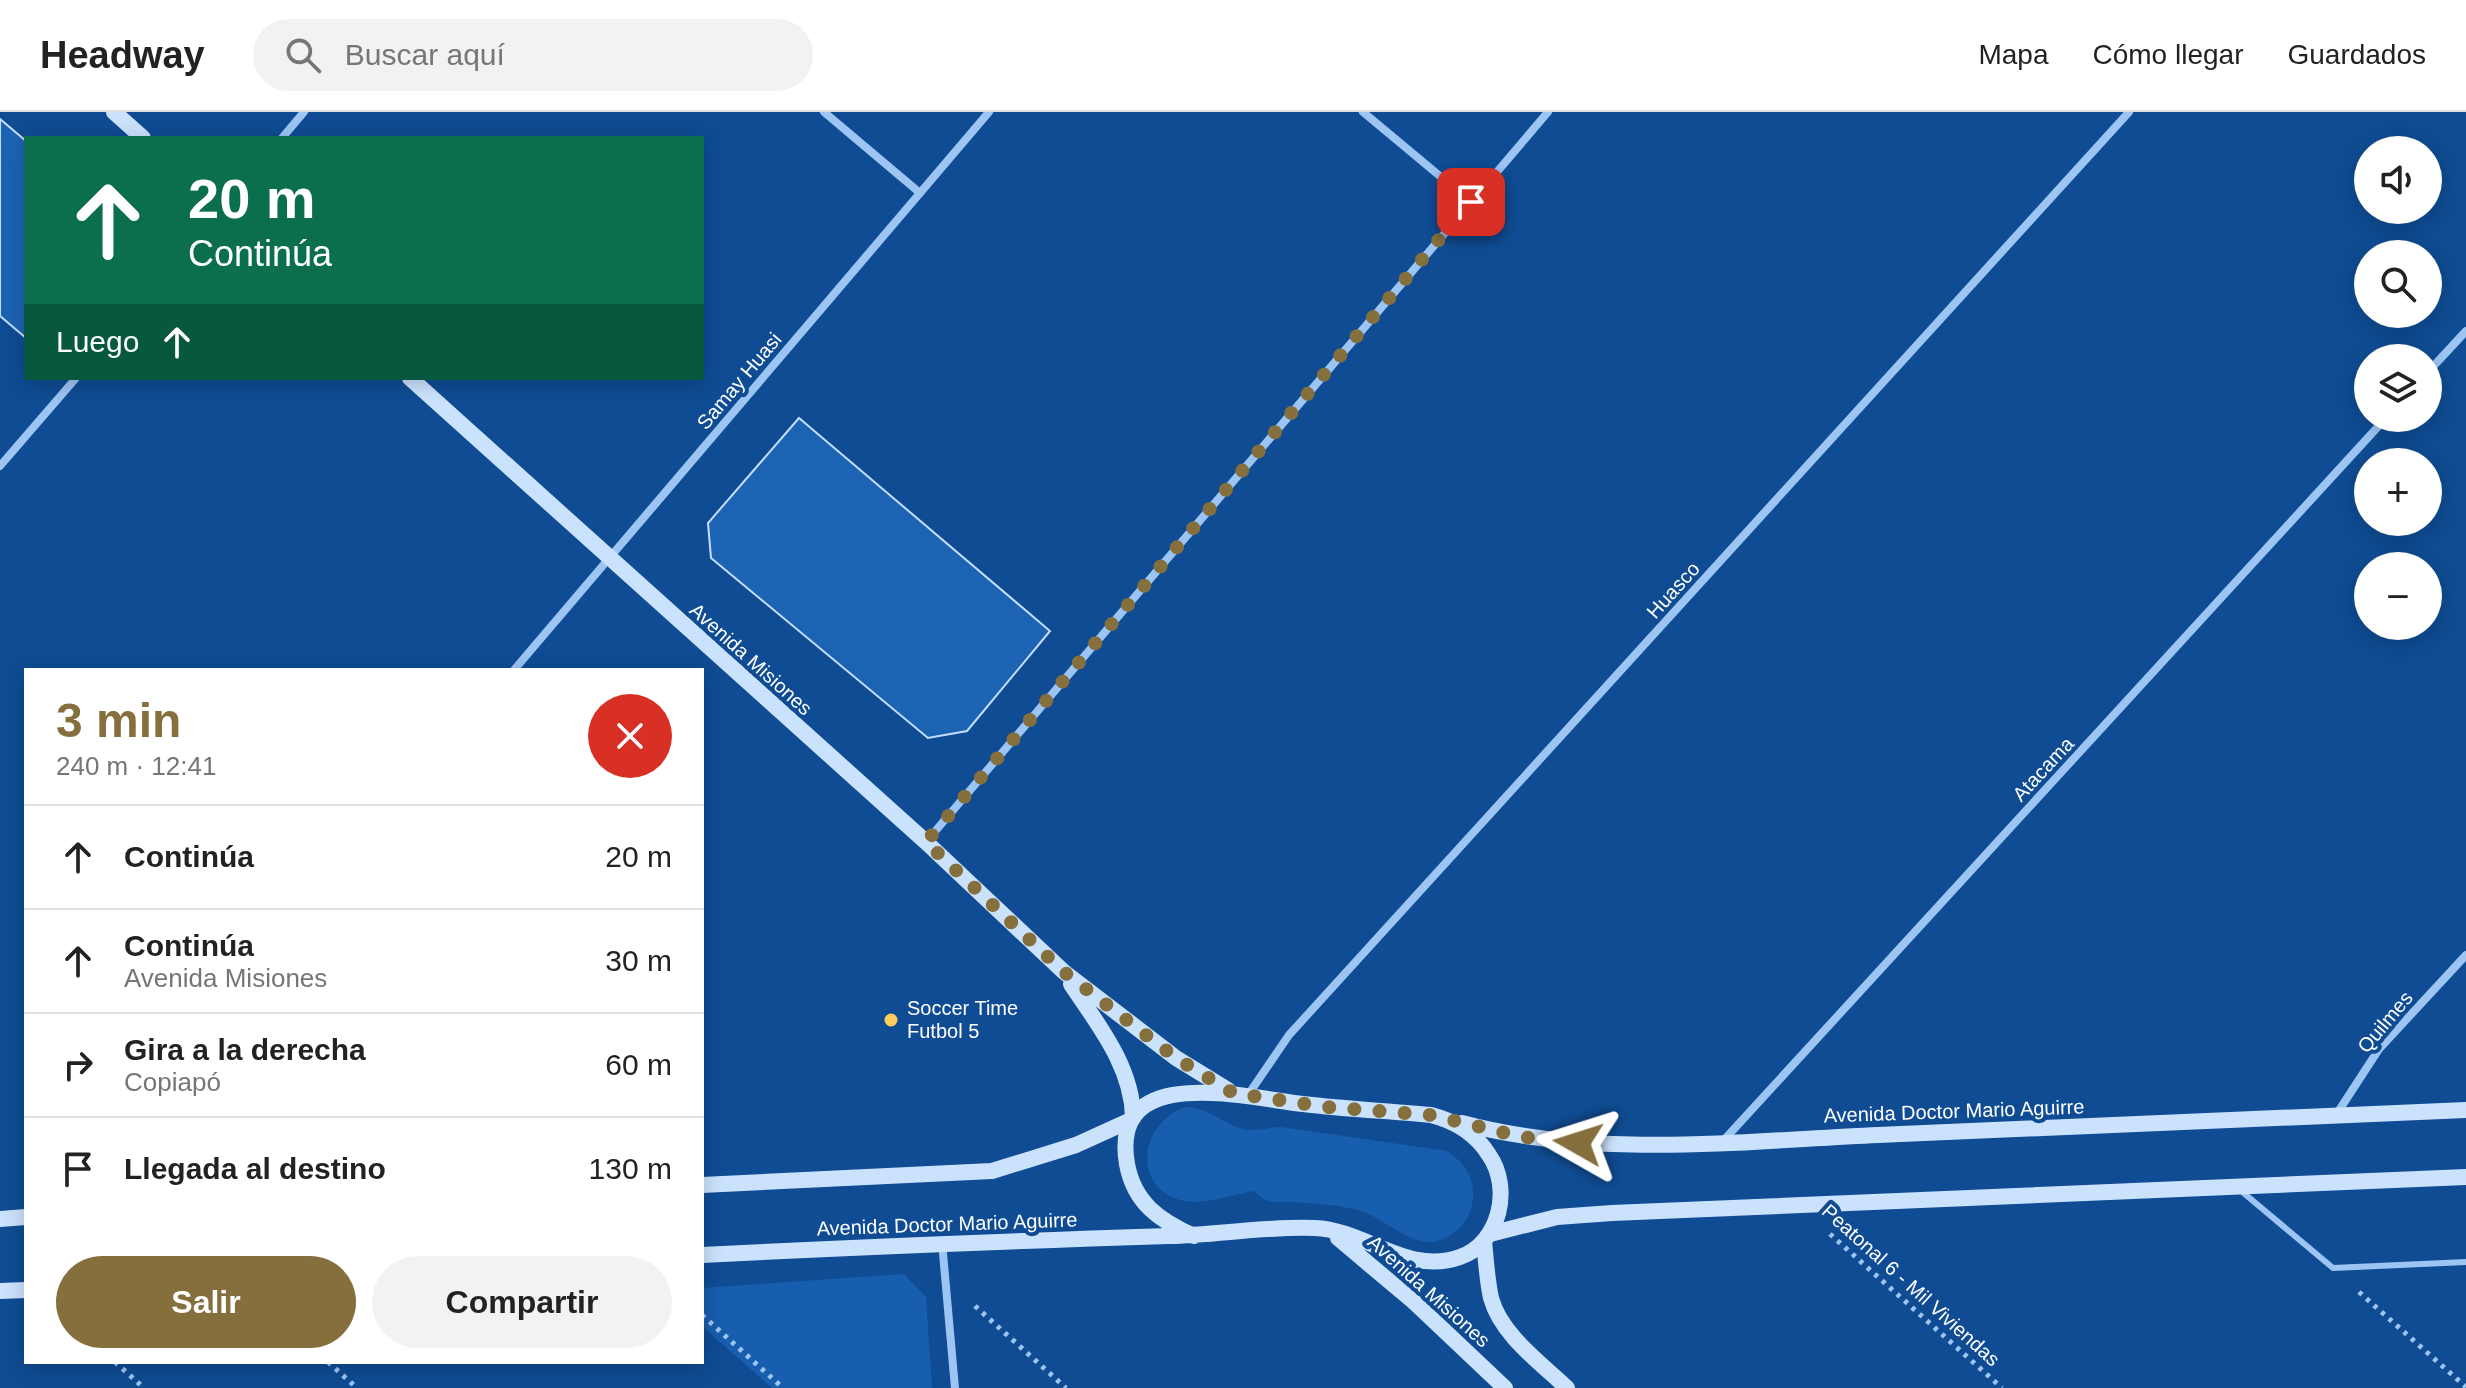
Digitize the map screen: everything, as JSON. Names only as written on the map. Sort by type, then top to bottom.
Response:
[{"type":"main road","points":[[114,112],[141,136]]},
{"type":"main road","name":"Avenida Misiones","points":[[412,380],[926,842],[1064,972],[1176,1058],[1240,1094]]},
{"type":"main road","name":"Avenida Misiones","points":[[1064,972],[1123,1068],[1130,1091],[1132,1118],[1125,1141],[1127,1164],[1138,1196],[1150,1211],[1166,1223],[1194,1236]]},
{"type":"main road","points":[[704,1185],[992,1171],[1076,1145],[1132,1118],[1152,1102],[1166,1097],[1197,1092],[1240,1094]]},
{"type":"main road","name":"Avenida Doctor Mario Aguirre","points":[[1240,1094],[1312,1105],[1431,1115],[1522,1137],[1597,1144],[2466,1110]]},
{"type":"main road","points":[[1323,1229],[1422,1261],[1442,1261],[1471,1253],[1487,1238],[1500,1206],[1498,1171],[1479,1141],[1447,1119]]},
{"type":"main road","points":[[1487,1238],[1557,1217],[2466,1177]]},
{"type":"main road","points":[[0,1219],[24,1217]]},
{"type":"main road","name":"Avenida Misiones","points":[[1323,1229],[1372,1265],[1505,1388]]},
{"type":"main road","name":"Avenida Doctor Mario Aguirre","points":[[704,1255],[942,1242],[1194,1236],[1323,1229]]},
{"type":"main road","name":"Avenida Misiones","points":[[1487,1238],[1491,1299],[1499,1316],[1510,1332],[1567,1388]]},
{"type":"main road","points":[[0,1291],[24,1290]]},
{"type":"street","points":[[284,136],[304,112]]},
{"type":"street","points":[[824,112],[920,193]]},
{"type":"street","name":"Samay Huasi","points":[[516,668],[989,112]]},
{"type":"street","points":[[1363,112],[1471,202]]},
{"type":"street","points":[[926,842],[1548,112]]},
{"type":"street","name":"Huasco","points":[[1240,1094],[1289,1035],[2129,112]]},
{"type":"street","points":[[2442,357],[2466,331]]},
{"type":"street","points":[[0,466],[74,380]]},
{"type":"street","name":"Atacama","points":[[1723,1141],[2373,432]]},
{"type":"street","name":"Quilmes","points":[[2336,1115],[2379,1049],[2466,955]]},
{"type":"street","points":[[942,1242],[955,1388]]},
{"type":"lane","points":[[2237,1188],[2333,1268],[2466,1262]]},
{"type":"path","name":"Peatonal 6 - Mil Viviendas","points":[[1799,1206],[2002,1388]]},
{"type":"path","points":[[2333,1268],[2466,1387]]},
{"type":"path","points":[[945,1279],[1066,1388]]},
{"type":"path","points":[[704,1317],[783,1388]]},
{"type":"path","points":[[117,1364],[144,1388]]},
{"type":"path","points":[[330,1364],[357,1388]]},
{"type":"shaded area","points":[[1185,1107],[1201,1110],[1243,1129],[1281,1127],[1447,1151],[1469,1175],[1473,1188],[1471,1209],[1459,1228],[1445,1238],[1431,1242],[1406,1235],[1354,1209],[1272,1202],[1254,1191],[1207,1201],[1180,1200],[1165,1193],[1154,1182],[1148,1169],[1147,1155],[1158,1127],[1170,1115]]},
{"type":"shaded area","points":[[904,1274],[926,1297],[932,1388],[772,1388],[704,1328],[704,1288]]},
{"type":"building","points":[[0,119],[24,139],[24,336],[0,316]]},
{"type":"building","points":[[799,418],[1050,631],[967,731],[928,738],[711,558],[708,523]]},
{"type":"place","name":"Soccer Time Futbol 5","points":[[891,1020]]},
{"type":"route","points":[[1471,202],[926,842],[1064,972],[1176,1058],[1233,1093],[1326,1107],[1431,1115],[1522,1137],[1578,1143]]}]
